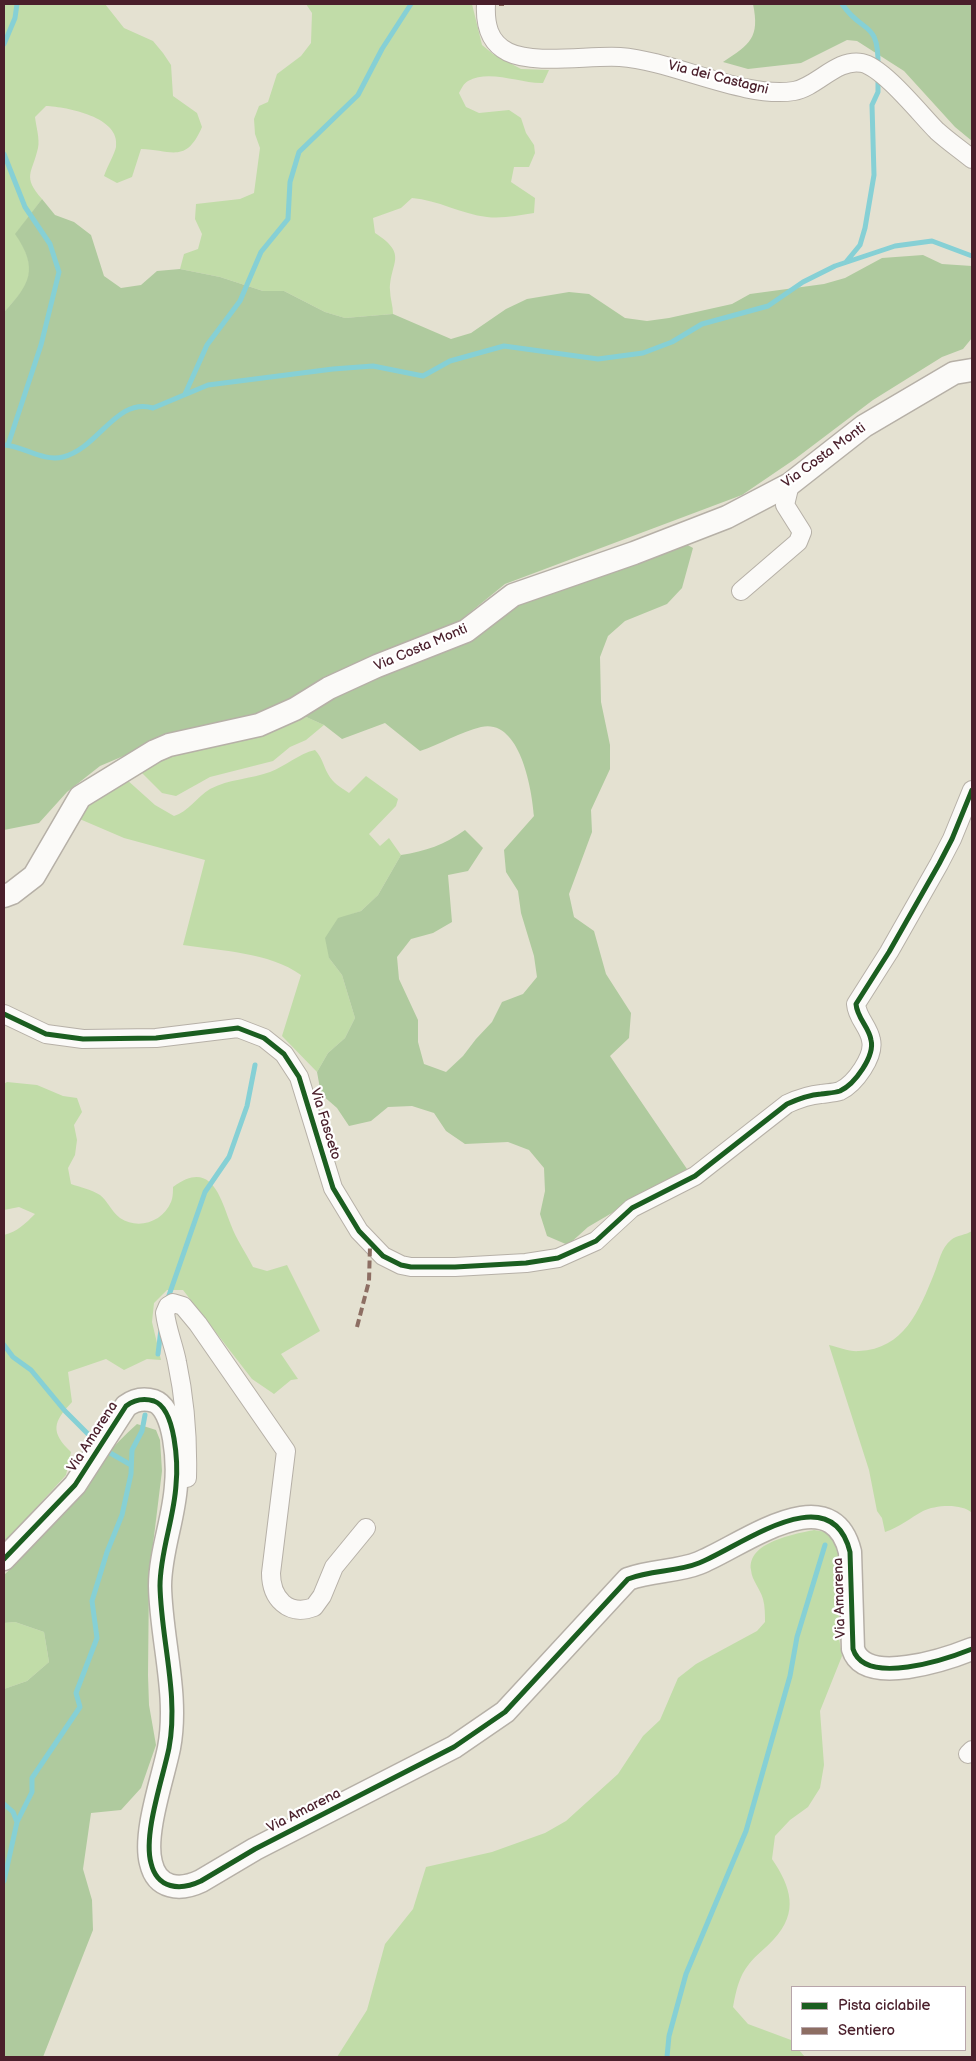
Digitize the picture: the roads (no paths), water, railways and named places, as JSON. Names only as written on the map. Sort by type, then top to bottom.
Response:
[{"type":"street","name":"Via dei Castagni","points":[[486,4],[486,24],[497,45],[509,52],[529,57],[619,57],[642,60],[752,89],[775,92],[806,88],[834,70],[852,63],[867,64],[884,77],[939,133],[972,159]]},
{"type":"street","name":"Via Costa Monti","points":[[4,896],[12,893],[34,876],[80,796],[156,751],[169,745],[259,725],[296,709],[329,688],[466,631],[512,595],[634,553],[727,517],[790,484],[864,426],[954,373],[972,370]]},
{"type":"street","points":[[741,591],[798,542],[802,532],[785,505],[790,484]]},
{"type":"street","name":"Via Fasceto","points":[[4,1014],[46,1034],[82,1039],[156,1038],[238,1028],[264,1038],[284,1054],[299,1077],[333,1188],[370,1246],[383,1256],[401,1265],[455,1267],[526,1263],[558,1258],[596,1241],[632,1208],[695,1176],[787,1104],[804,1098],[842,1090],[860,1072],[871,1054],[871,1038],[857,1012],[856,1004],[889,952],[939,864],[952,839],[972,790]]},
{"type":"street","points":[[170,1521],[178,1518],[185,1497],[187,1462],[179,1373],[165,1313],[168,1306],[174,1303],[183,1306],[198,1324],[286,1451],[271,1573],[274,1593],[279,1602],[297,1610],[314,1607],[322,1596],[334,1567],[366,1528]]},
{"type":"street","name":"Via Amarena","points":[[4,1559],[75,1485],[120,1411],[130,1403],[140,1400],[152,1401],[161,1405],[170,1422],[174,1437],[176,1484],[160,1584],[170,1697],[170,1746],[151,1831],[149,1852],[153,1870],[160,1882],[176,1887],[193,1885],[201,1881],[255,1849],[454,1747],[505,1712],[628,1579],[640,1574],[697,1564],[763,1531],[798,1518],[808,1516],[828,1521],[836,1526],[848,1541],[853,1649],[861,1662],[875,1667],[904,1668],[972,1648]]},
{"type":"waterway","points":[[4,44],[15,18],[17,4]]},
{"type":"waterway","points":[[185,394],[207,345],[240,301],[261,252],[288,219],[290,182],[299,152],[358,95],[382,49],[411,4]]},
{"type":"waterway","points":[[842,4],[850,14],[873,34],[878,52],[878,67]]},
{"type":"waterway","points":[[846,262],[860,245],[865,228],[874,175],[872,105],[878,92],[878,76]]},
{"type":"waterway","points":[[4,154],[25,207],[50,244],[59,272],[41,345],[8,445]]},
{"type":"waterway","points":[[4,445],[19,448],[40,456],[63,457],[76,452],[118,416],[128,410],[140,407],[153,408],[208,385],[333,369],[373,366],[423,376],[450,361],[504,346],[598,359],[643,353],[672,342],[702,324],[768,306],[803,282],[835,266],[895,246],[932,241],[972,256]]},
{"type":"waterway","points":[[167,1301],[205,1192],[229,1157],[247,1106],[255,1065]]},
{"type":"waterway","points":[[158,1354],[161,1329]]},
{"type":"waterway","points":[[4,1345],[13,1357],[31,1370],[65,1411],[95,1441]]},
{"type":"waterway","points":[[4,1881],[17,1822],[32,1792],[32,1778],[80,1707],[76,1693],[97,1638],[92,1601],[107,1552],[122,1515],[131,1474],[132,1450],[142,1431],[145,1415]]},
{"type":"waterway","points":[[105,1450],[131,1465]]},
{"type":"waterway","points":[[667,2057],[669,2036],[686,1974],[746,1831],[790,1676],[797,1637],[825,1545]]},
{"type":"waterway","points":[[4,1804],[13,1812],[17,1822]]}]
